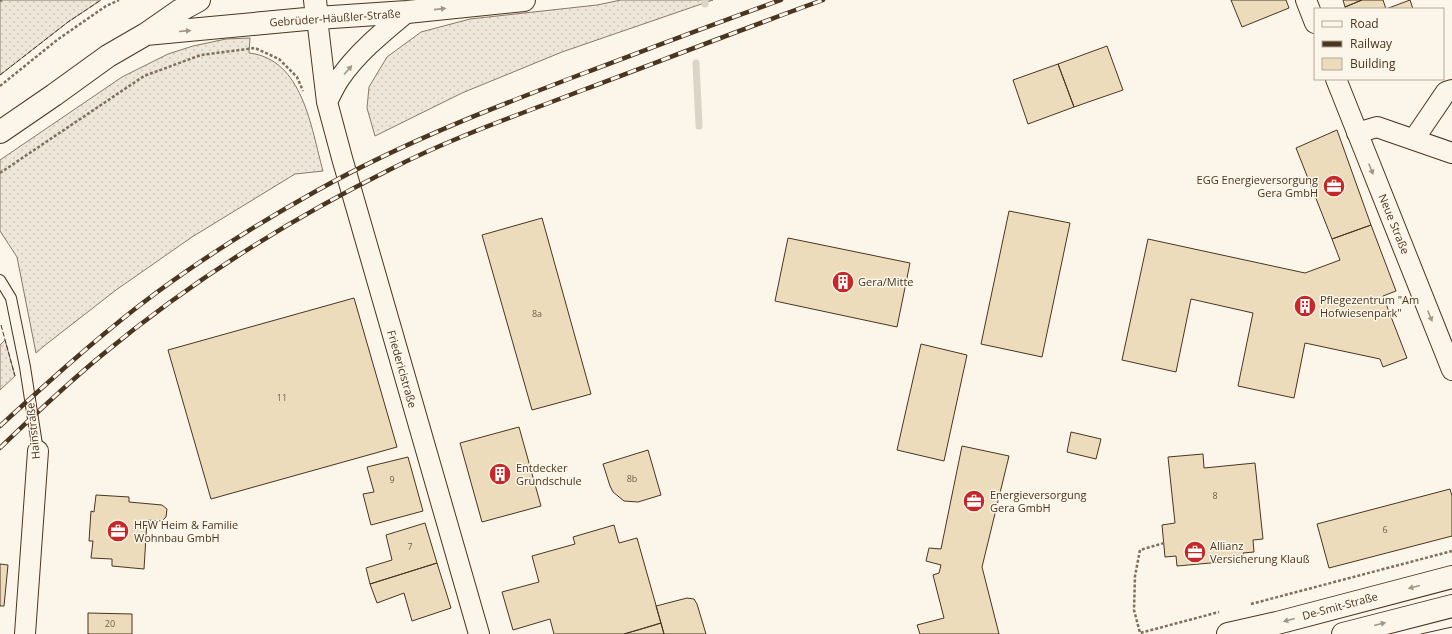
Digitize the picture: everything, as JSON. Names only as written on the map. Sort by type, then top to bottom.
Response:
[{"type":"main road","name":"Gebrüder-Häußler-Straße","points":[[0,132],[108,56],[146,34],[178,6],[199,0]]},
{"type":"main road","name":"Gebrüder-Häußler-Straße","points":[[146,34],[316,9],[407,12],[524,0]]},
{"type":"main road","name":"De-Smit-Straße","points":[[1232,634],[1452,577]]},
{"type":"main road","points":[[1343,634],[1452,606]]},
{"type":"street","points":[[1306,0],[1314,20]]},
{"type":"street","name":"Friedericistraße","points":[[316,9],[327,102],[359,222],[479,634]]},
{"type":"street","points":[[327,102],[340,78],[382,33],[407,12]]},
{"type":"street","name":"Neue Straße","points":[[1336,80],[1452,370]]},
{"type":"street","points":[[1414,139],[1446,92],[1452,90]]},
{"type":"street","points":[[1357,133],[1377,127],[1452,153]]},
{"type":"street","name":"Hainstraße","points":[[24,634],[38,451]]},
{"type":"lane","name":"Hainstraße","points":[[0,280],[11,298],[25,367],[38,451]]},
{"type":"path","points":[[0,86],[57,40],[106,6],[119,0]]},
{"type":"path","points":[[0,173],[144,76],[201,55],[255,48],[279,59],[297,77],[305,97]]},
{"type":"path","points":[[1141,633],[1134,610],[1135,576],[1140,550],[1164,543]]},
{"type":"path","points":[[1247,605],[1452,551]]},
{"type":"path","points":[[1136,634],[1224,611]]},
{"type":"shaded area","points":[[0,0],[101,0],[68,22],[0,75]]},
{"type":"shaded area","points":[[621,0],[713,0],[562,52],[462,93],[375,136],[367,108],[369,87],[387,57],[421,32],[470,19],[597,5]]},
{"type":"shaded area","points":[[250,38],[249,53],[267,58],[282,68],[293,82],[302,98],[309,116],[323,171],[295,174],[192,237],[116,290],[36,353],[17,257],[0,231],[0,160],[122,77],[168,54],[193,46],[226,39]]},
{"type":"shaded area","points":[[5,340],[15,376],[0,390],[0,345]]},
{"type":"building","points":[[1231,0],[1286,0],[1289,8],[1242,27]]},
{"type":"building","points":[[1343,0],[1362,0],[1345,7]]},
{"type":"building","points":[[1362,0],[1383,0],[1386,8],[1346,8]]},
{"type":"building","points":[[1410,0],[1413,8],[1389,8]]},
{"type":"building","points":[[1107,46],[1123,90],[1074,107],[1058,64]]},
{"type":"building","points":[[1058,64],[1074,107],[1028,124],[1013,80]]},
{"type":"building","name":"EGG Energieversorgung Gera GmbH","points":[[1337,130],[1371,225],[1332,239],[1296,148]]},
{"type":"building","points":[[1009,211],[1070,223],[1042,357],[981,344]]},
{"type":"building","points":[[542,218],[591,394],[532,410],[482,235]]},
{"type":"building","name":"Pflegezentrum \"Am Hofwiesenpark\"","points":[[1371,225],[1396,291],[1383,296],[1407,358],[1383,367],[1380,359],[1305,343],[1294,398],[1238,386],[1253,313],[1191,299],[1176,372],[1122,360],[1148,239],[1305,273],[1340,260],[1332,239]]},
{"type":"building","name":"Gera/Mitte","points":[[788,238],[910,263],[897,327],[775,301]]},
{"type":"building","points":[[354,298],[397,447],[211,499],[168,350]]},
{"type":"building","points":[[921,344],[967,355],[944,461],[897,450]]},
{"type":"building","name":"Entdecker Grundschule","points":[[519,427],[541,506],[482,522],[460,443]]},
{"type":"building","points":[[1071,432],[1101,439],[1096,459],[1067,452]]},
{"type":"building","name":"Energieversorgung Gera GmbH","points":[[962,446],[1009,456],[982,567],[999,634],[920,634],[917,625],[944,618],[933,575],[939,573],[941,565],[926,561],[929,548],[941,549]]},
{"type":"building","points":[[648,450],[661,495],[638,502],[624,501],[613,492],[603,464]]},
{"type":"building","points":[[1203,454],[1204,468],[1255,463],[1263,539],[1253,540],[1254,552],[1243,553],[1244,560],[1177,566],[1176,556],[1165,557],[1162,525],[1175,523],[1168,457]]},
{"type":"building","points":[[408,457],[423,511],[371,525],[363,494],[374,492],[367,467]]},
{"type":"building","points":[[1450,489],[1452,496],[1452,536],[1329,568],[1317,524]]},
{"type":"building","name":"HFW Heim & Familie Wohnbau GmbH","points":[[96,495],[129,497],[129,502],[162,505],[167,509],[166,517],[162,521],[147,520],[144,569],[112,566],[112,559],[91,558],[93,541],[89,541],[91,511],[94,512]]},
{"type":"building","points":[[425,523],[437,563],[370,584],[366,568],[392,560],[386,535]]},
{"type":"building","points":[[614,525],[619,543],[637,538],[661,623],[624,634],[554,634],[550,619],[513,630],[502,592],[539,582],[532,556],[575,544],[573,537]]},
{"type":"building","points":[[437,563],[451,608],[412,621],[404,593],[377,603],[370,584]]},
{"type":"building","points":[[0,564],[8,565],[4,606],[0,606]]},
{"type":"building","points":[[687,598],[694,599],[697,604],[706,634],[664,634],[656,606]]},
{"type":"building","points":[[88,613],[132,614],[132,634],[88,634]]},
{"type":"building","points":[[661,623],[664,634],[624,634],[645,628]]},
{"type":"waterway","points":[[696,63],[699,126]]},
{"type":"tram line","points":[[1421,634],[1452,627]]},
{"type":"railway","points":[[0,426],[86,349],[161,289],[227,244],[318,190],[383,156],[484,112],[781,0]]},
{"type":"railway","points":[[0,448],[50,400],[135,328],[240,254],[314,210],[412,158],[485,127],[823,0]]},
{"type":"fence","points":[[0,75],[68,22],[101,0]]},
{"type":"fence","points":[[1,325],[15,376]]},
{"type":"place","name":"EGG Energieversorgung Gera GmbH","points":[[1334,186]]},
{"type":"place","name":"Gera/Mitte","points":[[843,282]]},
{"type":"place","name":"Pflegezentrum \"Am Hofwiesenpark\"","points":[[1305,306]]},
{"type":"place","name":"Entdecker Grundschule","points":[[500,474]]},
{"type":"place","name":"Energieversorgung Gera GmbH","points":[[974,501]]},
{"type":"place","name":"HFW Heim & Familie Wohnbau GmbH","points":[[118,531]]},
{"type":"place","name":"Allianz Versicherung Klauß","points":[[1195,552]]}]
